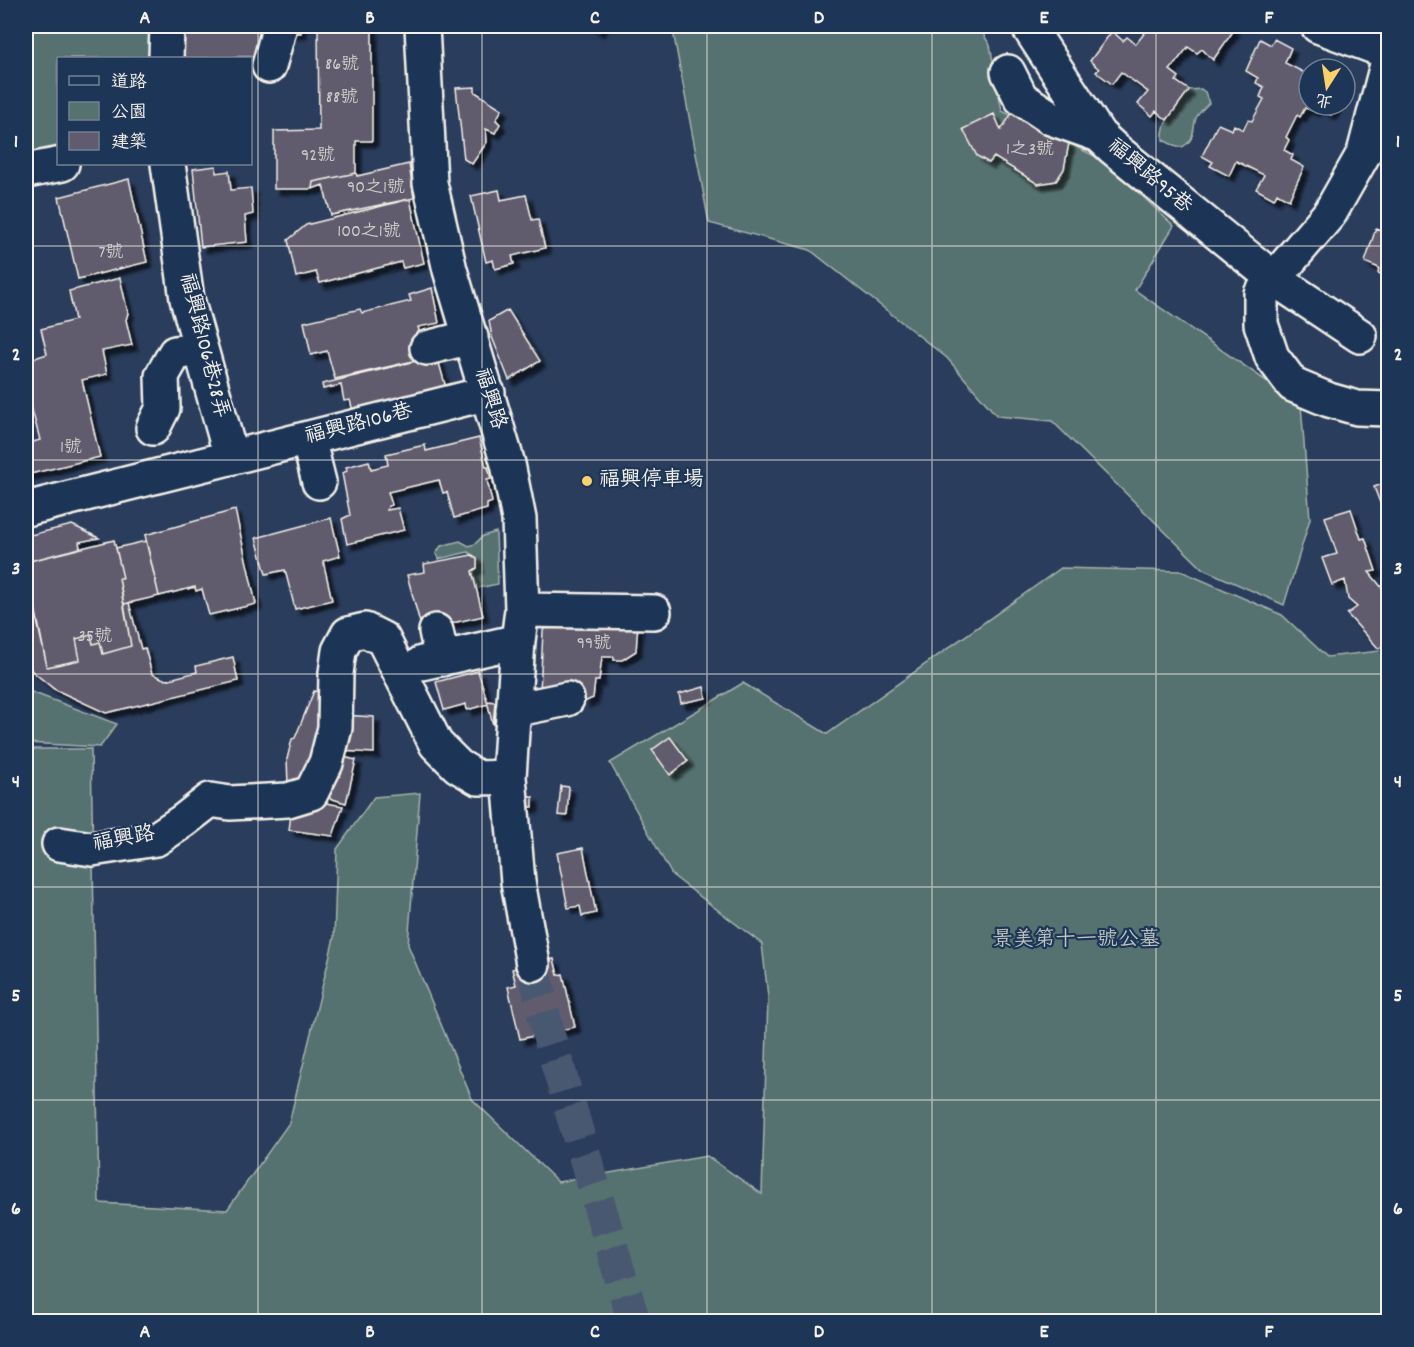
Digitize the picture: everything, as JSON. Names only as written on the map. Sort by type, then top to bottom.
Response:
[{"type":"street","points":[[166,57],[167,26]]},
{"type":"street","points":[[269,66],[280,26]]},
{"type":"street","name":"福興路","points":[[422,26],[430,183],[450,270],[508,464],[519,519],[520,626],[510,787],[518,882],[533,964]]},
{"type":"street","name":"福興路95巷","points":[[1028,26],[1099,135],[1273,278],[1360,336]]},
{"type":"street","points":[[1318,26],[1389,52]]},
{"type":"street","points":[[1389,61],[1364,153],[1330,213],[1261,294],[1261,324],[1272,357],[1293,385],[1329,400],[1357,408],[1389,409]]},
{"type":"street","points":[[1008,72],[1021,98],[1051,118],[1099,135]]},
{"type":"street","points":[[26,171],[57,165]]},
{"type":"street","name":"福興路106巷28弄","points":[[168,165],[188,299],[231,457]]},
{"type":"street","points":[[427,348],[471,337]]},
{"type":"street","points":[[153,428],[163,408],[162,376],[175,353],[200,348]]},
{"type":"street","name":"福興路106巷","points":[[27,518],[231,457],[488,393]]},
{"type":"street","points":[[308,438],[319,482]]},
{"type":"street","points":[[433,651],[520,626],[654,612]]},
{"type":"street","name":"福興路","points":[[59,844],[92,849],[156,839],[210,800],[230,802],[288,800],[311,793],[326,764],[335,728],[336,673],[339,651],[348,634],[365,630],[383,639],[436,744],[458,766],[478,778],[510,787]]},
{"type":"street","points":[[513,710],[567,699]]},
{"type":"green space","points":[[26,26],[153,26],[154,57],[57,57],[57,149],[26,157]]},
{"type":"green space","points":[[672,26],[978,26],[990,45],[1002,111],[1105,161],[1174,226],[1135,290],[1301,405],[1310,519],[1284,605],[1203,569],[1052,421],[997,416],[947,358],[810,250],[709,223]]},
{"type":"green space","points":[[1201,89],[1205,92],[1209,103],[1196,118],[1190,141],[1182,147],[1177,147],[1163,140],[1167,119],[1175,107],[1189,90]]},
{"type":"green space","points":[[496,532],[498,584],[478,588],[474,572],[478,566],[478,560],[468,552],[439,559],[436,553],[441,546],[460,541],[469,546],[475,544],[483,536]]},
{"type":"green space","name":"景美第十一號公墓","points":[[1061,568],[1181,571],[1282,615],[1327,657],[1388,650],[1388,1321],[26,1321],[26,749],[91,749],[99,1203],[227,1210],[289,1123],[334,938],[337,849],[374,797],[420,793],[408,945],[472,1099],[558,1182],[707,1156],[762,1194],[768,997],[762,944],[672,875],[610,763],[743,683],[827,734]]},
{"type":"green space","points":[[26,690],[117,724],[100,747],[26,743]]},
{"type":"building","points":[[185,26],[269,26],[260,56],[184,57]]},
{"type":"building","points":[[287,26],[301,26],[301,33],[286,33]]},
{"type":"building","points":[[318,26],[372,26],[372,141],[356,141],[356,173],[313,182],[312,189],[274,189],[274,131],[319,130]]},
{"type":"building","points":[[590,26],[602,26],[599,31]]},
{"type":"building","points":[[1150,26],[1229,26],[1234,30],[1213,60],[1202,49],[1197,53],[1188,47],[1170,70],[1179,77],[1176,81],[1189,90],[1167,120],[1156,111],[1152,116],[1138,104],[1148,92],[1121,72],[1112,84],[1096,72],[1099,69],[1090,61],[1112,31],[1123,41],[1127,37],[1136,44]]},
{"type":"building","points":[[1260,39],[1271,45],[1274,39],[1291,48],[1285,63],[1297,69],[1297,115],[1286,137],[1289,140],[1284,150],[1293,155],[1291,160],[1304,167],[1289,200],[1277,193],[1274,199],[1256,189],[1264,175],[1236,161],[1229,176],[1210,166],[1213,162],[1202,156],[1218,124],[1232,130],[1234,125],[1243,130],[1248,120],[1252,121],[1264,99],[1260,97],[1264,87],[1256,83],[1258,78],[1246,71]]},
{"type":"building","points":[[475,87],[475,92],[502,109],[496,120],[500,124],[495,133],[486,129],[487,142],[472,164],[464,159],[456,88]]},
{"type":"building","points":[[1016,107],[1023,117],[1069,143],[1064,169],[1056,181],[1038,184],[994,157],[989,163],[977,156],[963,129],[994,114],[1001,130]]},
{"type":"building","points":[[409,164],[414,198],[331,215],[323,185],[312,189],[313,182],[356,173],[357,176]]},
{"type":"building","points":[[216,166],[216,173],[229,171],[231,190],[251,188],[253,214],[245,216],[247,242],[201,247],[193,169]]},
{"type":"building","points":[[129,179],[147,262],[78,279],[59,197]]},
{"type":"building","points":[[499,190],[501,200],[526,195],[532,220],[538,219],[545,248],[512,256],[514,264],[495,269],[493,260],[486,262],[471,196]]},
{"type":"building","points":[[410,199],[424,263],[403,268],[401,262],[320,283],[316,272],[296,277],[288,240],[306,225]]},
{"type":"building","points":[[1376,228],[1388,233],[1388,277],[1378,273],[1379,268],[1365,262]]},
{"type":"building","points":[[120,278],[132,345],[102,351],[107,374],[82,380],[100,457],[26,475],[26,444],[40,440],[26,387],[26,361],[47,354],[41,329],[75,320],[69,291]]},
{"type":"building","points":[[432,288],[439,323],[418,327],[426,358],[335,379],[327,351],[311,355],[304,322],[360,309],[362,313],[411,301],[409,295]]},
{"type":"building","points":[[508,310],[540,361],[509,380],[492,337],[489,321]]},
{"type":"building","points":[[437,356],[446,388],[353,411],[350,400],[344,401],[341,385],[323,389],[322,384]]},
{"type":"building","points":[[479,438],[491,479],[487,480],[492,502],[487,504],[487,509],[454,518],[447,492],[443,493],[439,480],[388,492],[392,505],[388,506],[387,510],[398,508],[404,530],[347,544],[342,519],[350,515],[342,473],[347,471],[346,467],[369,461],[371,469],[388,465],[386,454],[425,445],[426,451]]},
{"type":"building","points":[[1386,483],[1388,505],[1382,508],[1374,487]]},
{"type":"building","points":[[1351,509],[1361,539],[1365,538],[1376,571],[1369,572],[1382,588],[1388,582],[1388,640],[1379,649],[1347,614],[1357,607],[1348,599],[1345,580],[1332,585],[1322,558],[1337,554],[1325,517]]},
{"type":"building","points":[[235,510],[256,604],[209,615],[202,589],[196,591],[195,587],[159,596],[145,535]]},
{"type":"building","points":[[331,518],[340,556],[323,561],[332,600],[295,609],[285,570],[266,574],[256,538]]},
{"type":"building","points":[[72,525],[99,538],[79,542],[80,548],[26,562],[26,536]]},
{"type":"building","points":[[114,540],[123,578],[119,578],[131,646],[103,654],[100,642],[93,644],[91,635],[76,639],[80,660],[47,667],[26,562]]},
{"type":"building","points":[[146,541],[159,596],[124,604],[119,578],[123,578],[116,548]]},
{"type":"building","points":[[472,555],[477,558],[477,568],[472,571],[483,616],[422,630],[407,575],[425,572],[424,564]]},
{"type":"building","points":[[26,569],[47,667],[80,660],[76,639],[91,635],[93,644],[100,642],[103,654],[131,646],[124,604],[129,603],[141,649],[145,648],[152,674],[166,680],[197,672],[196,666],[233,657],[238,681],[106,713],[54,689],[32,671],[26,658]]},
{"type":"building","points":[[548,622],[638,623],[636,651],[622,660],[602,657],[599,681],[595,681],[593,698],[584,702],[584,695],[540,692],[543,631]]},
{"type":"building","points":[[478,671],[488,704],[467,710],[466,704],[444,710],[436,682]]},
{"type":"building","points":[[704,687],[706,698],[681,703],[679,694]]},
{"type":"building","points":[[314,691],[330,693],[307,787],[288,784],[287,759],[292,739],[295,738]]},
{"type":"building","points":[[487,701],[495,702],[493,725]]},
{"type":"building","points":[[343,715],[374,717],[374,753],[342,751]]},
{"type":"building","points":[[670,737],[688,761],[670,775],[652,750]]},
{"type":"building","points":[[335,755],[356,760],[346,803],[319,795]]},
{"type":"building","points":[[561,786],[569,787],[567,816],[558,815]]},
{"type":"building","points":[[522,797],[533,797],[533,807],[523,807]]},
{"type":"building","points":[[320,802],[343,806],[333,836],[289,830],[292,807]]},
{"type":"building","points":[[583,848],[596,913],[582,916],[580,906],[568,908],[557,853]]},
{"type":"building","points":[[554,959],[558,975],[563,974],[575,1027],[520,1039],[508,987],[516,985],[512,969]]},
{"type":"tunnel","points":[[533,964],[548,1033],[634,1322]]},
{"type":"place","name":"福興停車場","points":[[587,481]]}]
